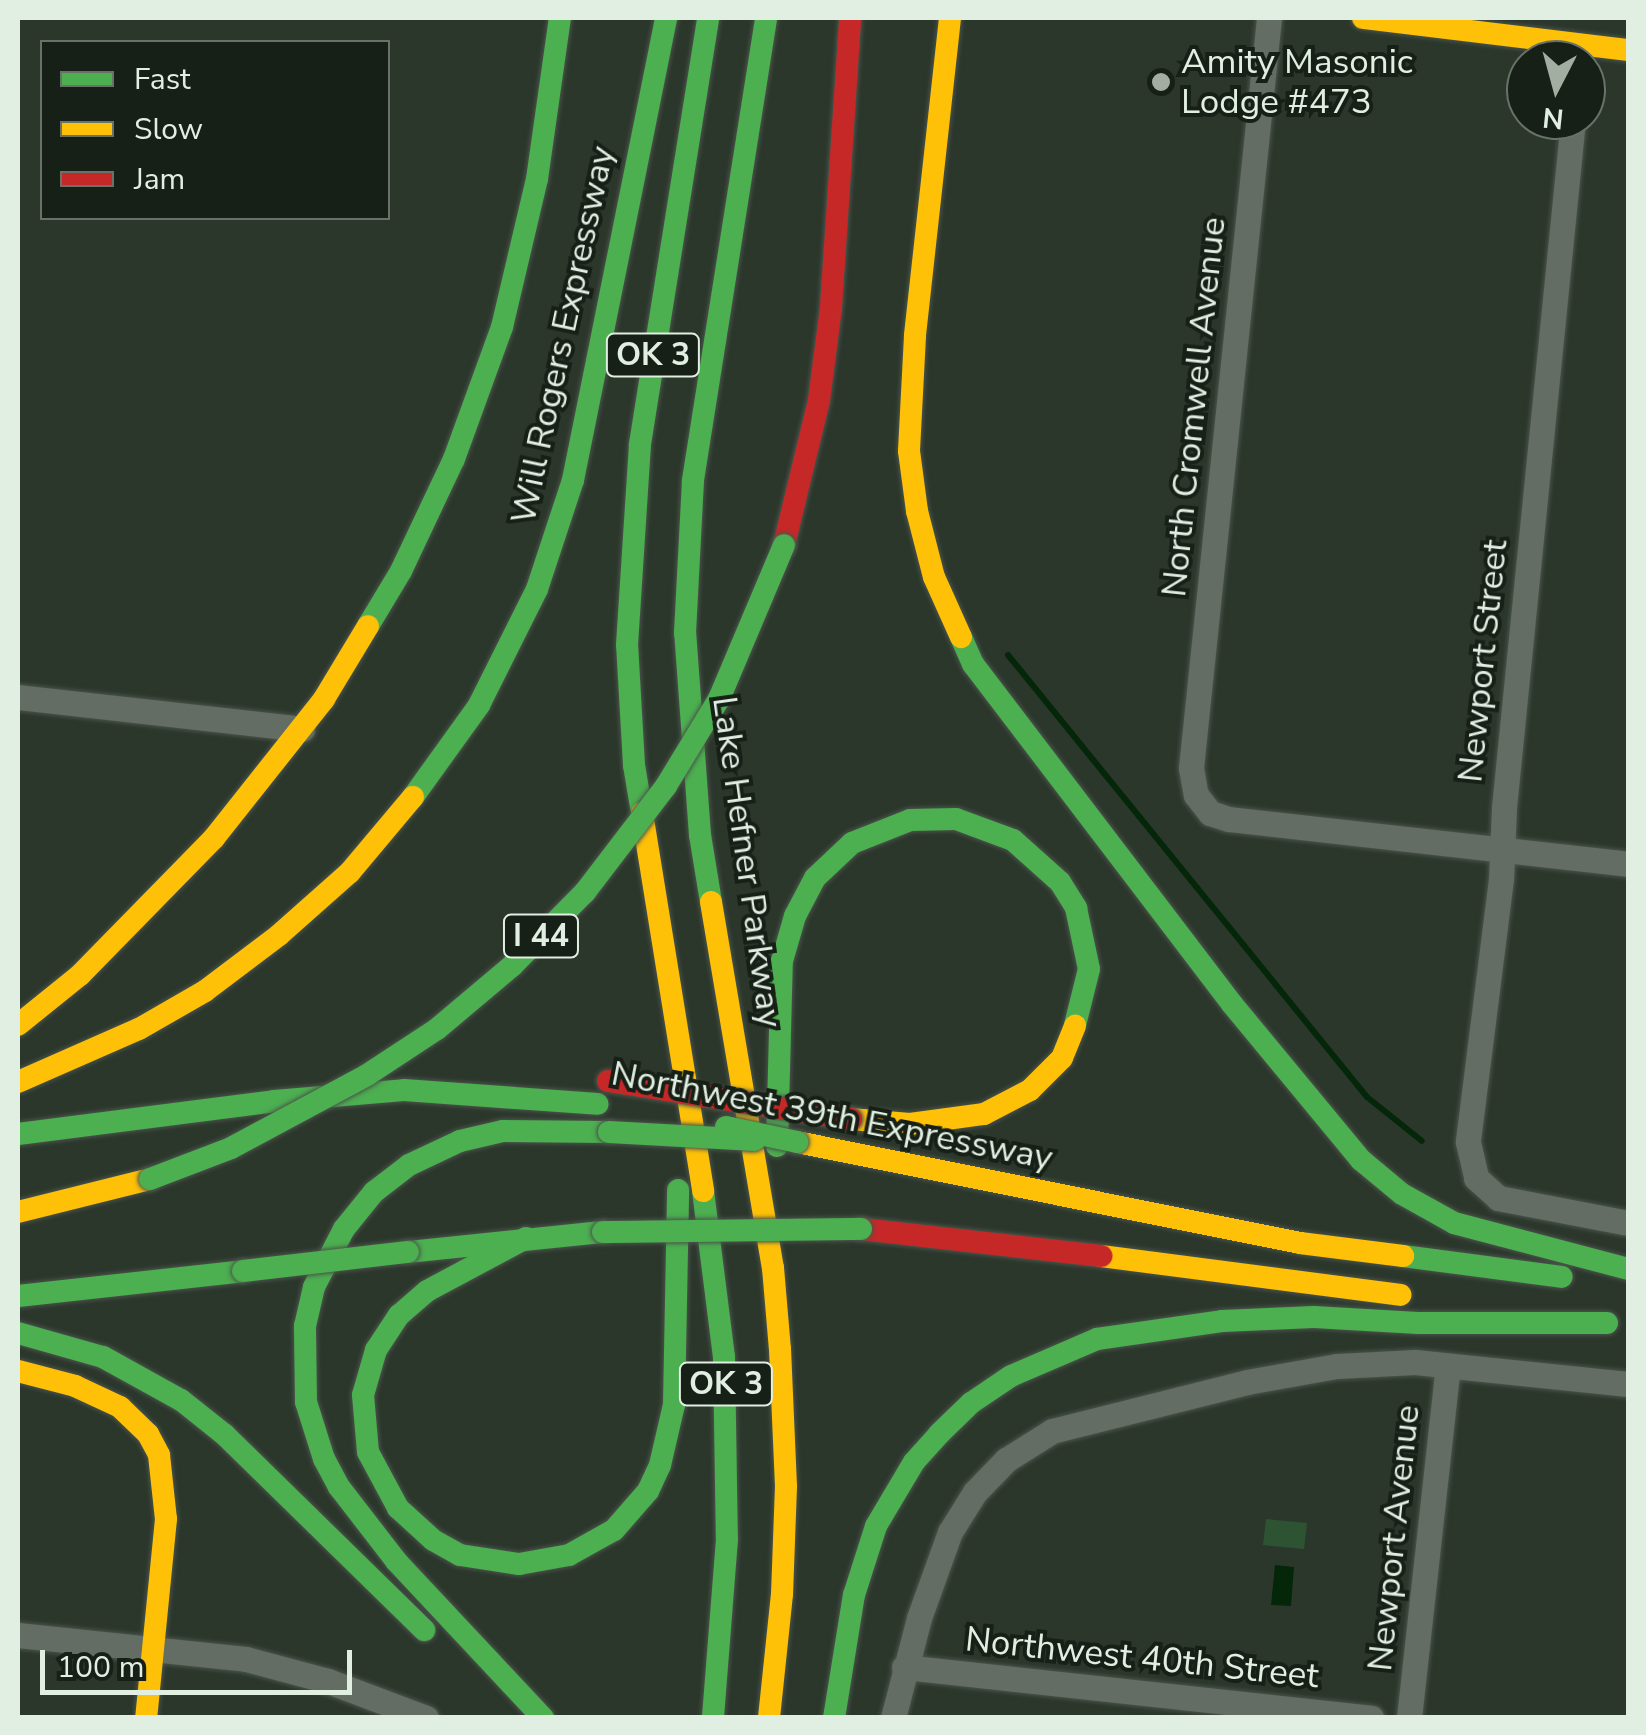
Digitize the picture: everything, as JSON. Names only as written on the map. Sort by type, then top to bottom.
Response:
[{"type":"main road","points":[[18,1025],[80,975],[172,886],[302,729],[360,643],[409,556],[471,419],[523,246],[546,127],[560,18]]},
{"type":"main road","name":"Will Rogers Expressway","points":[[18,1082],[139,1030],[204,991],[279,935],[350,872],[399,816],[479,705],[537,588],[573,480],[666,18]]},
{"type":"main road","name":"OK 3","points":[[708,18],[646,398],[628,594],[634,764],[719,1298],[727,1416],[727,1540],[712,1718]]},
{"type":"main road","name":"Lake Hefner Parkway","points":[[766,18],[692,480],[685,633],[700,835],[772,1268],[786,1486],[782,1594],[769,1718]]},
{"type":"main road","name":"I 44","points":[[18,1212],[150,1179],[231,1148],[366,1075],[437,1029],[512,965],[584,892],[666,786],[719,698],[784,545],[807,458],[828,326],[850,18]]},
{"type":"main road","points":[[950,18],[915,336],[910,451],[917,512],[934,577],[973,664],[1232,1004],[1332,1129],[1371,1170],[1422,1208],[1466,1228],[1628,1269]]},
{"type":"main road","points":[[1362,18],[1506,40]]},
{"type":"main road","points":[[504,1094],[608,1081],[851,1118],[910,1124],[984,1114],[1030,1090],[1062,1058],[1086,998],[1084,936],[1076,908],[1060,882],[1014,840],[956,819],[894,823],[840,852],[815,878],[801,901],[784,946],[780,981],[772,1268]]},
{"type":"main road","points":[[526,1238],[427,1290],[400,1315],[376,1350],[364,1396],[368,1452],[398,1508],[433,1540],[460,1555],[519,1564],[569,1555],[614,1530],[648,1491],[660,1464],[674,1405],[676,1362],[679,1053]]},
{"type":"main road","name":"Northwest 39th Expressway","points":[[18,1134],[367,1093],[504,1094],[603,1105],[1300,1243],[1628,1284]]},
{"type":"main road","points":[[544,1718],[397,1562],[339,1487],[318,1445],[306,1402],[305,1326],[314,1287],[344,1229],[374,1192],[409,1166],[460,1141],[504,1131],[797,1142]]},
{"type":"main road","points":[[18,1296],[526,1238],[742,1226],[916,1232],[1618,1324]]},
{"type":"main road","points":[[834,1718],[854,1595],[876,1526],[914,1462],[939,1434],[971,1402],[1011,1376],[1097,1339],[1222,1321],[1314,1317],[1418,1323],[1618,1324]]},
{"type":"main road","points":[[18,1333],[103,1357],[181,1400],[226,1434],[444,1648],[524,1718]]},
{"type":"main road","points":[[18,1370],[75,1386],[120,1407],[153,1442],[164,1477],[166,1519],[146,1718]]},
{"type":"street","name":"North Cromwell Avenue","points":[[1269,18],[1191,768],[1200,802],[1210,812],[1229,819],[1502,850]]},
{"type":"street","name":"Newport Street","points":[[1571,140],[1502,850],[1468,1142],[1476,1178],[1498,1198],[1628,1223]]},
{"type":"street","points":[[18,698],[302,729]]},
{"type":"street","points":[[1502,850],[1628,864]]},
{"type":"street","points":[[893,1718],[904,1667],[950,1532],[975,1492],[1006,1460],[1032,1441],[1075,1423],[1247,1382],[1337,1366],[1415,1362],[1628,1384]]},
{"type":"street","name":"Newport Avenue","points":[[1410,1718],[1448,1366]]},
{"type":"street","points":[[18,1634],[153,1647],[284,1668],[425,1717]]},
{"type":"street","name":"Northwest 40th Street","points":[[904,1667],[1371,1718]]},
{"type":"shaded area","points":[[1266,1519],[1307,1523],[1304,1549],[1263,1545]]},
{"type":"shaded area","points":[[1275,1565],[1294,1567],[1291,1606],[1271,1605]]},
{"type":"waterway","points":[[1008,655],[1367,1097],[1422,1141]]},
{"type":"traffic: fast","points":[[368,626],[401,571],[454,459],[502,327],[537,179],[560,18]]},
{"type":"traffic: fast","points":[[413,797],[479,705],[537,589],[573,480],[666,18]]},
{"type":"traffic: fast","points":[[642,813],[634,765],[627,645],[640,444],[708,18]]},
{"type":"traffic: fast","points":[[711,902],[700,835],[685,633],[693,480],[766,18]]},
{"type":"traffic: fast","points":[[150,1179],[231,1148],[367,1075],[437,1029],[513,965],[585,892],[666,786],[719,699],[784,545]]},
{"type":"traffic: fast","points":[[961,637],[973,664],[1232,1004],[1361,1160],[1402,1194],[1454,1223],[1628,1269]]},
{"type":"traffic: fast","points":[[777,1146],[782,961],[795,916],[815,878],[852,843],[910,820],[956,819],[1013,840],[1060,882],[1076,908],[1089,969],[1075,1025]]},
{"type":"traffic: fast","points":[[18,1134],[274,1101],[404,1090],[597,1104]]},
{"type":"traffic: fast","points":[[726,1127],[797,1142]]},
{"type":"traffic: fast","points":[[543,1718],[397,1562],[339,1487],[324,1459],[306,1402],[305,1326],[314,1287],[344,1229],[374,1192],[409,1165],[460,1141],[503,1131],[609,1132]]},
{"type":"traffic: fast","points":[[609,1132],[755,1140]]},
{"type":"traffic: fast","points":[[526,1238],[427,1291],[399,1315],[376,1350],[363,1395],[368,1452],[398,1508],[433,1540],[460,1555],[519,1564],[569,1555],[614,1530],[648,1491],[660,1465],[674,1405],[678,1190]]},
{"type":"traffic: fast","points":[[703,1191],[724,1357],[727,1539],[713,1718]]},
{"type":"traffic: fast","points":[[603,1232],[861,1229]]},
{"type":"traffic: fast","points":[[408,1252],[603,1232]]},
{"type":"traffic: fast","points":[[243,1271],[408,1252]]},
{"type":"traffic: fast","points":[[1403,1256],[1562,1277]]},
{"type":"traffic: fast","points":[[18,1296],[243,1271]]},
{"type":"traffic: fast","points":[[834,1718],[854,1595],[876,1526],[914,1462],[939,1434],[971,1403],[1011,1376],[1097,1339],[1222,1321],[1314,1317],[1418,1323],[1607,1323]]},
{"type":"traffic: fast","points":[[18,1333],[103,1357],[181,1400],[225,1435],[424,1630]]},
{"type":"traffic: slow","points":[[950,18],[915,336],[909,451],[917,511],[934,577],[961,637]]},
{"type":"traffic: slow","points":[[1363,18],[1628,50]]},
{"type":"traffic: slow","points":[[18,1025],[80,975],[214,838],[324,699],[368,626]]},
{"type":"traffic: slow","points":[[18,1082],[139,1029],[205,991],[279,935],[350,872],[413,797]]},
{"type":"traffic: slow","points":[[642,813],[703,1191]]},
{"type":"traffic: slow","points":[[711,902],[773,1268],[780,1349],[786,1486],[782,1594],[769,1718]]},
{"type":"traffic: slow","points":[[851,1119],[910,1124],[984,1114],[1030,1090],[1062,1058],[1075,1025]]},
{"type":"traffic: slow","points":[[797,1142],[1300,1243],[1403,1256]]},
{"type":"traffic: slow","points":[[18,1212],[150,1179]]},
{"type":"traffic: slow","points":[[1101,1256],[1400,1295]]},
{"type":"traffic: slow","points":[[18,1371],[75,1386],[120,1407],[148,1434],[159,1455],[166,1519],[146,1718]]},
{"type":"traffic: jam","points":[[784,545],[819,400],[831,307],[850,18]]},
{"type":"traffic: jam","points":[[608,1081],[851,1119]]},
{"type":"traffic: jam","points":[[861,1229],[1101,1256]]},
{"type":"place","name":"Amity Masonic Lodge #473","points":[[1161,82]]}]
